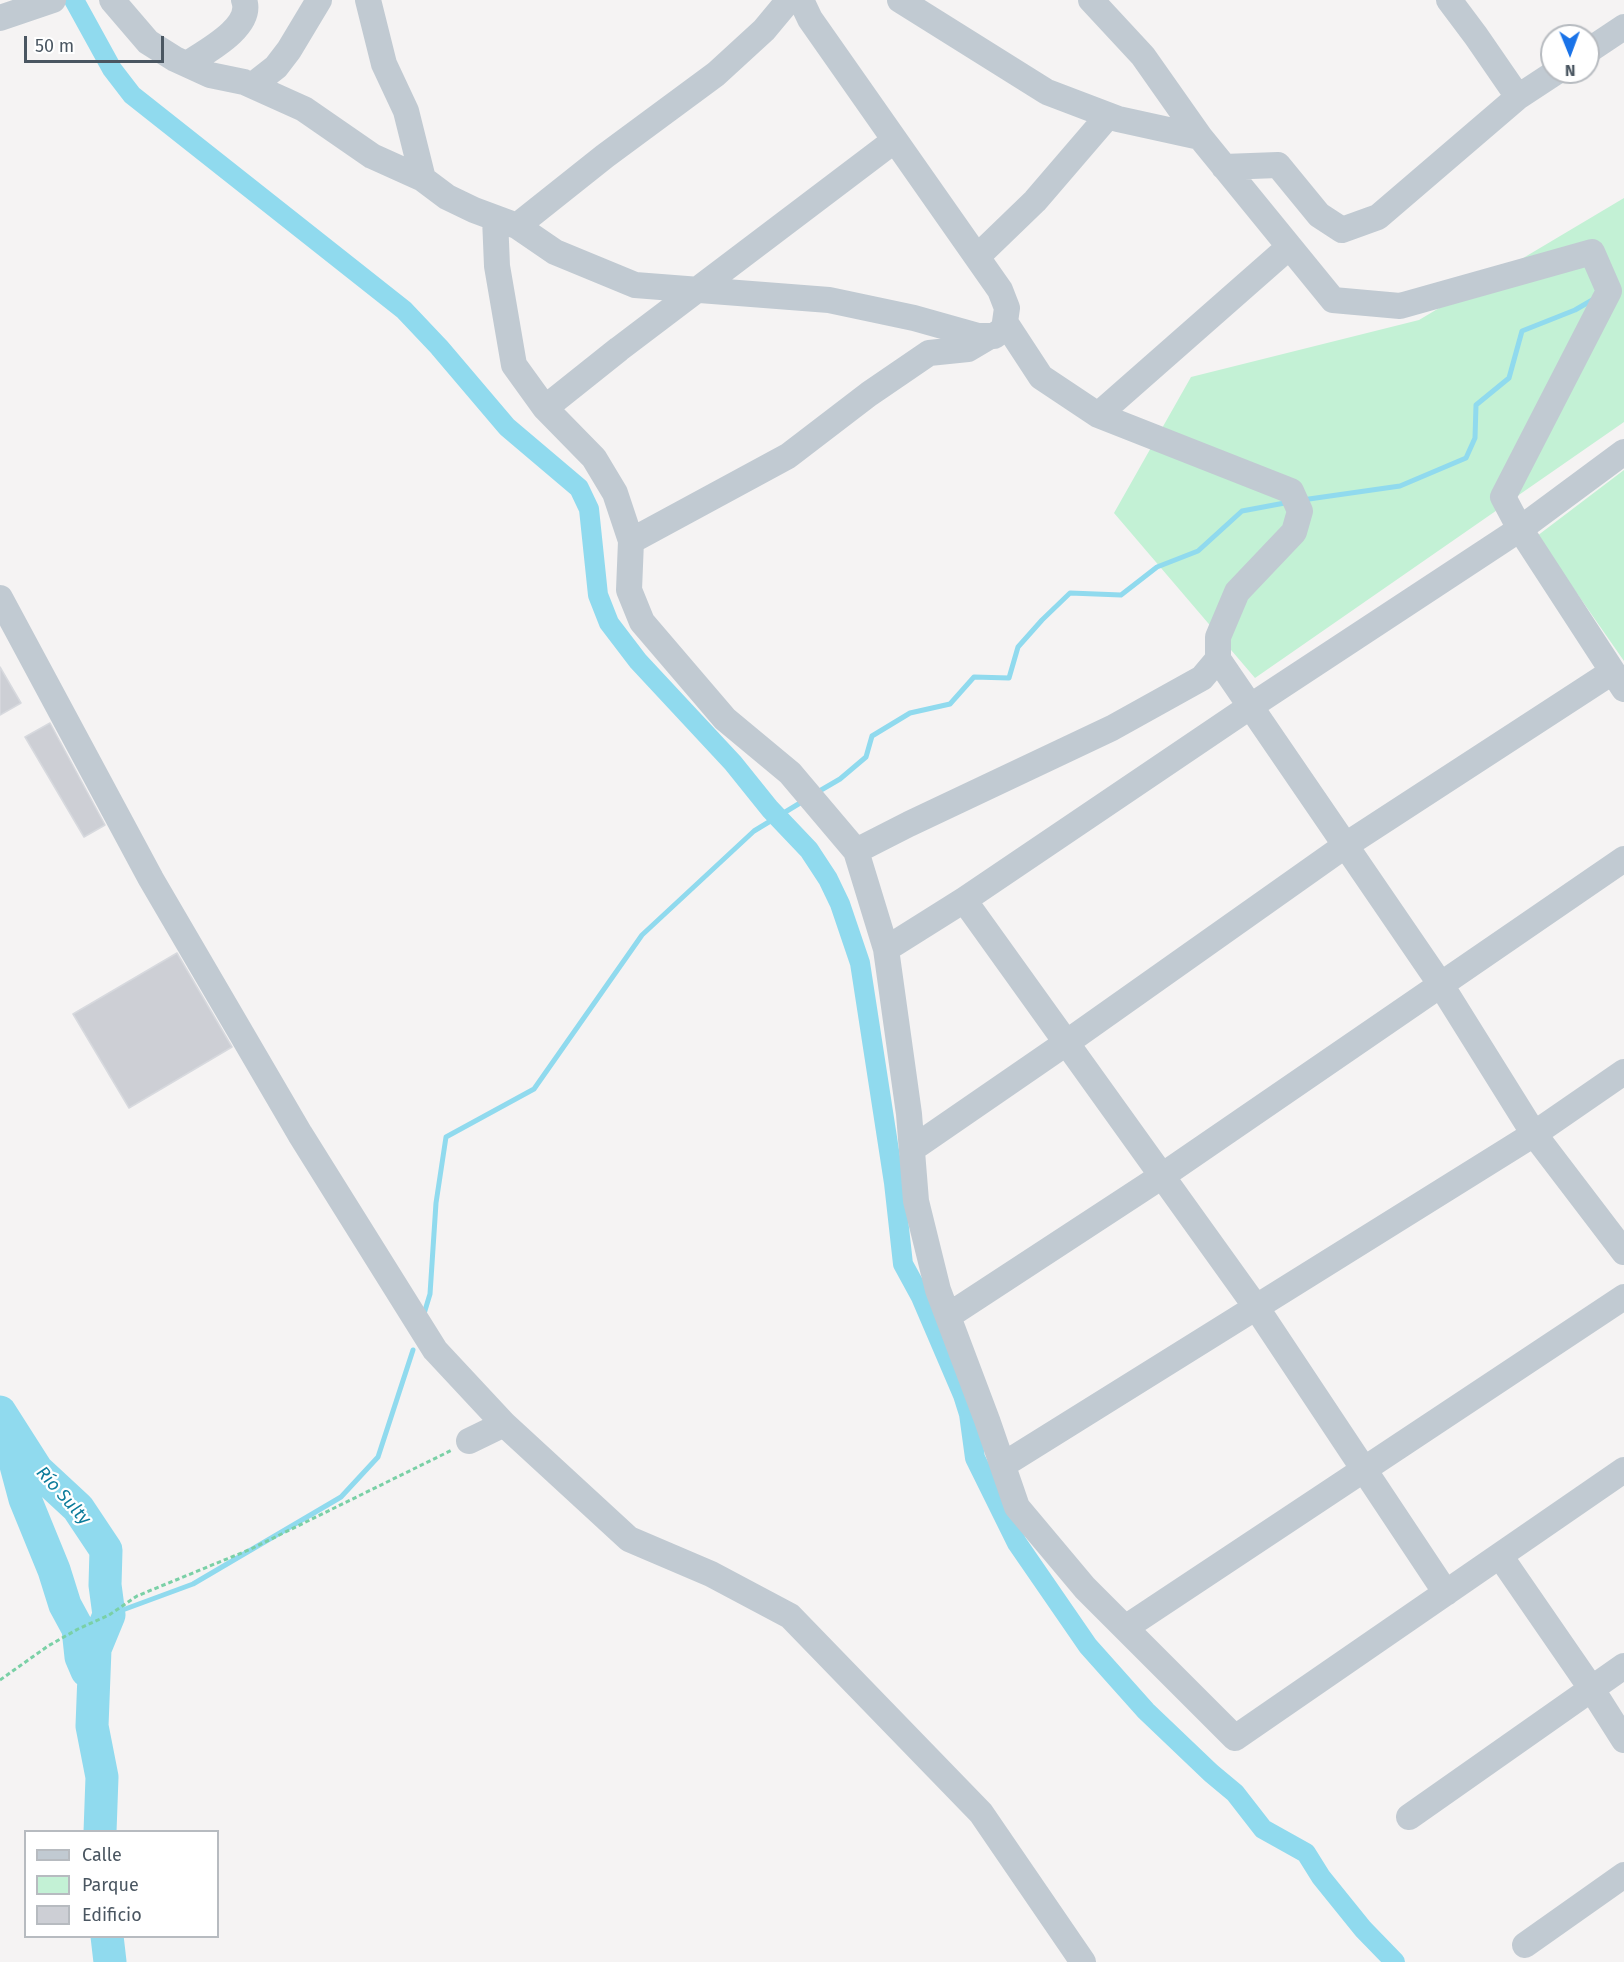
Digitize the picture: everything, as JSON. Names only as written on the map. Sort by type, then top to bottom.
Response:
[{"type":"street","points":[[0,18],[53,0]]},
{"type":"street","points":[[112,0],[148,42],[187,64],[210,75],[253,85],[304,108],[372,156],[423,179],[447,197],[506,222],[555,252],[635,285],[829,300],[914,318],[978,336],[997,329]]},
{"type":"street","points":[[187,64],[230,34],[240,24],[246,5],[244,0]]},
{"type":"street","points":[[253,85],[276,67],[319,0]]},
{"type":"street","points":[[368,0],[384,64],[406,111],[423,179]]},
{"type":"street","points":[[789,0],[764,30],[716,74],[605,156],[506,222],[497,266],[514,364],[545,408],[594,458],[615,493],[631,541],[629,590],[642,622],[725,719],[790,773],[856,851],[886,949],[909,1114],[916,1201],[938,1290],[1017,1507],[1084,1588],[1234,1737],[1624,1470]]},
{"type":"street","points":[[631,541],[788,456],[869,394],[929,353],[968,349],[997,329],[1007,308],[1000,290],[810,19],[801,0]]},
{"type":"street","points":[[900,0],[1047,92],[1108,116],[1200,137]]},
{"type":"street","points":[[912,1149],[1346,845],[1618,681],[1520,529],[1503,496],[1609,291],[1592,252],[1400,306],[1333,300],[1200,137],[1143,56],[1091,0]]},
{"type":"street","points":[[1449,0],[1518,98]]},
{"type":"street","points":[[1600,43],[1624,27]]},
{"type":"street","points":[[1224,167],[1278,165],[1319,214],[1342,230],[1378,217],[1518,98],[1540,83]]},
{"type":"street","points":[[977,257],[1035,201],[1108,116]]},
{"type":"street","points":[[545,408],[619,349],[895,140]]},
{"type":"street","points":[[1098,415],[1289,247]]},
{"type":"street","points":[[997,329],[1041,377],[1098,415],[1295,501],[1294,532],[1237,592],[1218,637],[1218,659],[1441,985],[1534,1134],[1624,1252]]},
{"type":"street","points":[[886,949],[964,900],[1251,706],[1520,529],[1624,452]]},
{"type":"street","points":[[0,598],[151,879],[300,1134],[435,1350],[504,1424],[629,1539],[711,1574],[790,1616],[981,1813],[1083,1962]]},
{"type":"street","points":[[856,851],[1112,728],[1202,678],[1218,659]]},
{"type":"street","points":[[948,1316],[1162,1176],[1624,859]]},
{"type":"street","points":[[964,900],[1256,1307],[1446,1593]]},
{"type":"street","points":[[1003,1465],[1534,1134],[1624,1072]]},
{"type":"street","points":[[1125,1628],[1624,1297]]},
{"type":"street","points":[[469,1441],[504,1424]]},
{"type":"street","points":[[1500,1556],[1592,1688],[1624,1740]]},
{"type":"street","points":[[1409,1817],[1624,1666]]},
{"type":"street","points":[[1525,1945],[1624,1875]]},
{"type":"path","points":[[0,1680],[48,1646],[109,1615],[137,1596],[251,1550],[469,1441]]},
{"type":"green space","points":[[1624,198],[1624,422],[1255,678],[1114,513],[1191,377],[1419,320]]},
{"type":"green space","points":[[1624,470],[1624,661],[1537,536]]},
{"type":"building","points":[[0,667],[21,703],[0,715]]},
{"type":"building","points":[[50,723],[105,825],[84,837],[25,737]]},
{"type":"building","points":[[177,953],[232,1047],[129,1108],[73,1014]]},
{"type":"waterway","points":[[74,0],[112,69],[132,95],[404,310],[439,347],[507,427],[579,488],[589,509],[598,595],[609,623],[638,661],[733,763],[770,809],[809,850],[828,879],[840,904],[860,963],[894,1183],[903,1264],[921,1297],[963,1395],[969,1414],[975,1458],[1017,1543],[1088,1646],[1146,1711],[1235,1793],[1263,1829],[1306,1853],[1321,1877],[1363,1929],[1395,1962]]},
{"type":"waterway","points":[[1302,500],[1400,486],[1466,458],[1475,438],[1476,405],[1509,378],[1522,331],[1575,310],[1594,299]]},
{"type":"waterway","points":[[816,793],[840,779],[866,757],[872,736],[910,713],[950,704],[974,677],[1009,678],[1018,647],[1070,593],[1121,595],[1157,567],[1198,551],[1242,511],[1290,502]]},
{"type":"waterway","points":[[423,1317],[430,1294],[436,1203],[446,1137],[534,1089],[642,935],[754,831],[805,800]]},
{"type":"waterway","points":[[109,1615],[193,1584],[341,1497],[378,1457],[413,1350]]},
{"type":"waterway","name":"Río Sulty","points":[[0,1412],[37,1470],[78,1508],[106,1550],[105,1585],[109,1615],[95,1649],[92,1726],[102,1777],[100,1830]]},
{"type":"waterway","name":"Río Sulty","points":[[10,1443],[25,1499],[54,1570],[65,1605],[78,1629],[81,1657],[87,1671]]},
{"type":"waterway","name":"Río Sulty","points":[[107,1938],[110,1962]]}]
